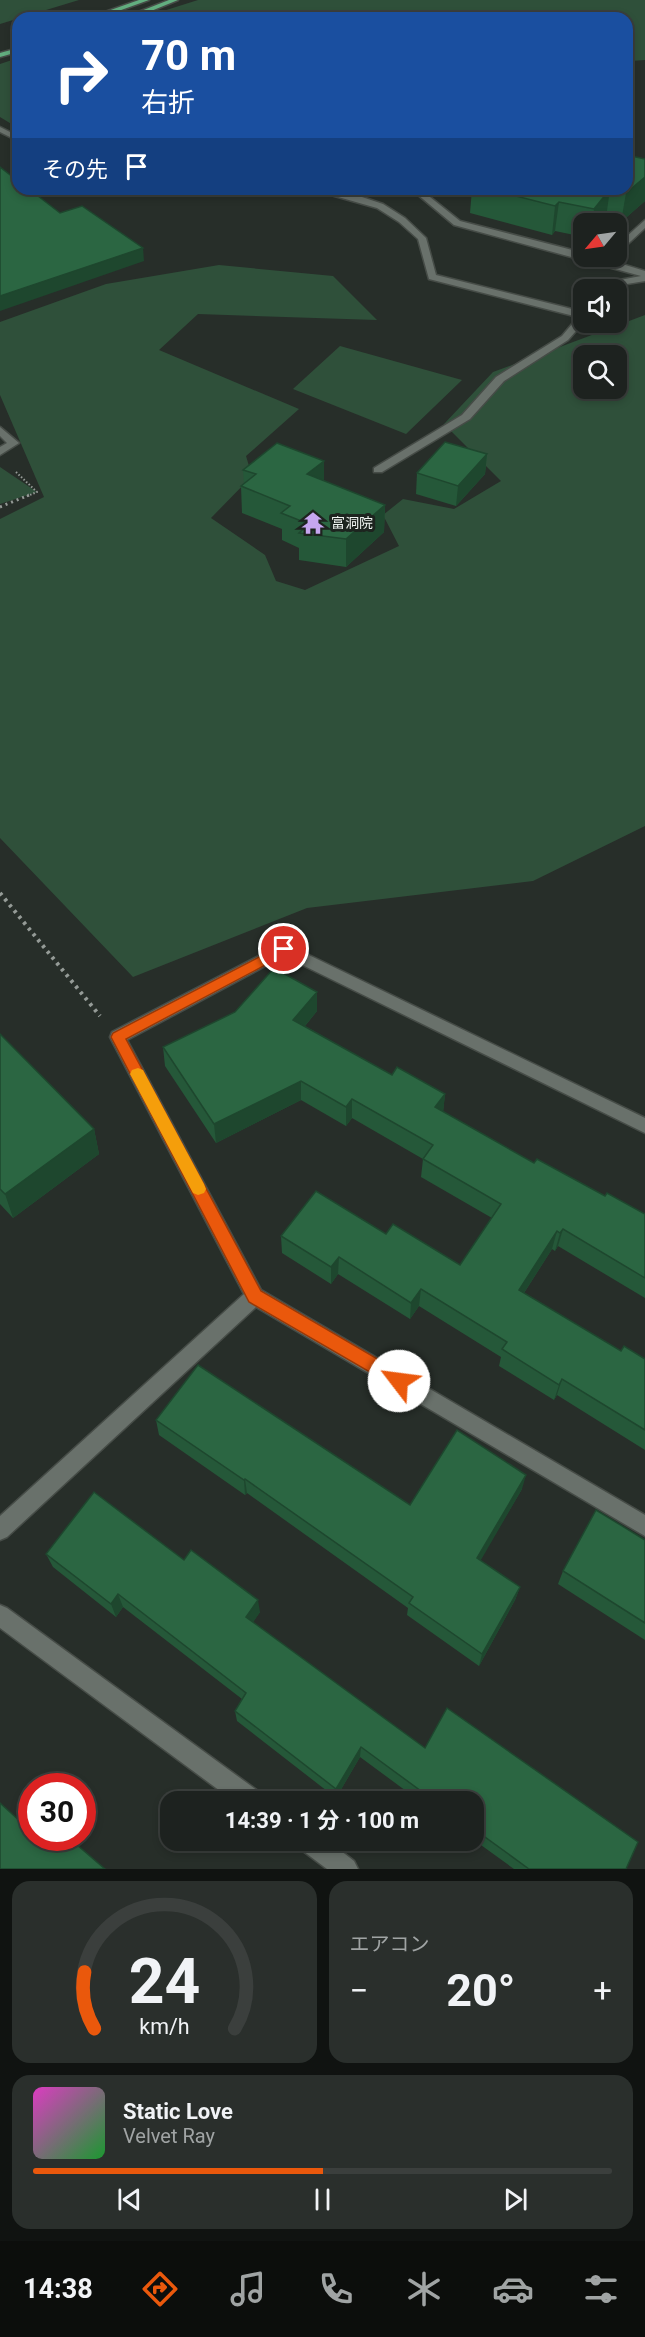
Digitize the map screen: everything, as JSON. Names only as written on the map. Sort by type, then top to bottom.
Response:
[{"type":"main road","points":[[110,12],[146,0]]},
{"type":"main road","points":[[143,12],[175,0]]},
{"type":"street","points":[[347,195],[380,206],[402,220],[422,238],[432,277],[573,312]]},
{"type":"street","points":[[422,195],[457,224],[573,253]]},
{"type":"street","points":[[627,241],[645,223]]},
{"type":"street","points":[[626,267],[645,276]]},
{"type":"street","points":[[627,280],[645,276]]},
{"type":"street","points":[[378,470],[466,417],[500,379],[565,338],[573,328]]},
{"type":"street","points":[[0,430],[14,443],[0,452]]},
{"type":"street","points":[[645,1126],[284,949],[118,1037],[255,1296],[645,1526]]},
{"type":"street","points":[[0,1530],[255,1296]]},
{"type":"street","points":[[0,1615],[239,1791]]},
{"type":"street","points":[[322,1851],[346,1869]]},
{"type":"path","points":[[0,507],[37,492],[15,471]]},
{"type":"path","points":[[0,893],[118,1037]]},
{"type":"green space","points":[[0,0],[79,0],[40,12],[12,12],[12,20],[0,24]]},
{"type":"green space","points":[[198,0],[645,0],[645,60],[633,61],[633,12],[160,12]]},
{"type":"green space","points":[[12,60],[12,124],[0,117],[0,64]]},
{"type":"green space","points":[[219,265],[333,276],[377,320],[198,314],[159,350],[299,409],[246,456],[252,476],[211,518],[265,555],[276,581],[305,590],[399,546],[383,515],[403,499],[454,509],[501,481],[444,424],[493,372],[597,333],[627,333],[627,322],[645,315],[645,826],[533,881],[307,908],[133,977],[0,838],[0,519],[44,497],[0,395],[0,322],[106,284]]},
{"type":"green space","points":[[340,346],[462,380],[406,434],[293,389]]},
{"type":"green space","points":[[0,467],[37,492],[0,504]]},
{"type":"building","points":[[633,156],[645,159],[645,177],[633,187]]},
{"type":"building","points":[[0,167],[12,176],[12,195],[37,195],[60,213],[82,206],[143,248],[0,296]]},
{"type":"building","points":[[512,195],[605,195],[594,209],[559,202],[555,206]]},
{"type":"building","points":[[445,442],[487,454],[458,486],[417,473]]},
{"type":"building","points":[[277,443],[324,461],[307,474],[385,505],[346,539],[299,533],[309,524],[281,513],[290,506],[241,486],[256,474],[243,470]]},
{"type":"building","points":[[274,968],[317,992],[293,1020],[392,1075],[397,1067],[445,1094],[435,1107],[534,1163],[537,1159],[605,1196],[607,1193],[645,1214],[645,1278],[563,1229],[560,1233],[557,1231],[519,1290],[621,1351],[624,1346],[645,1359],[645,1430],[562,1379],[559,1385],[502,1349],[507,1342],[421,1289],[411,1303],[339,1257],[331,1267],[281,1236],[316,1191],[386,1234],[393,1224],[460,1265],[501,1204],[423,1159],[433,1145],[352,1099],[346,1107],[301,1081],[214,1124],[163,1047],[235,1012]]},
{"type":"building","points":[[0,1034],[94,1129],[5,1194],[0,1189]]},
{"type":"building","points":[[198,1365],[410,1505],[457,1430],[526,1475],[477,1558],[520,1587],[482,1654],[409,1603],[413,1597],[245,1479],[156,1420]]},
{"type":"building","points":[[94,1492],[184,1560],[191,1550],[258,1600],[246,1617],[425,1748],[447,1708],[638,1842],[626,1869],[529,1869],[484,1836],[484,1791],[421,1791],[361,1747],[336,1789],[235,1711],[246,1693],[118,1594],[111,1604],[46,1554]]},
{"type":"building","points":[[596,1510],[645,1540],[645,1623],[563,1571]]},
{"type":"building","points":[[0,1803],[18,1819],[18,1851],[84,1851],[105,1869],[0,1869]]},
{"type":"slow traffic","points":[[138,1074],[198,1189]]},
{"type":"place","name":"富洞院","points":[[313,523]]},
{"type":"route","points":[[284,949],[118,1037],[255,1296],[399,1381]]}]
